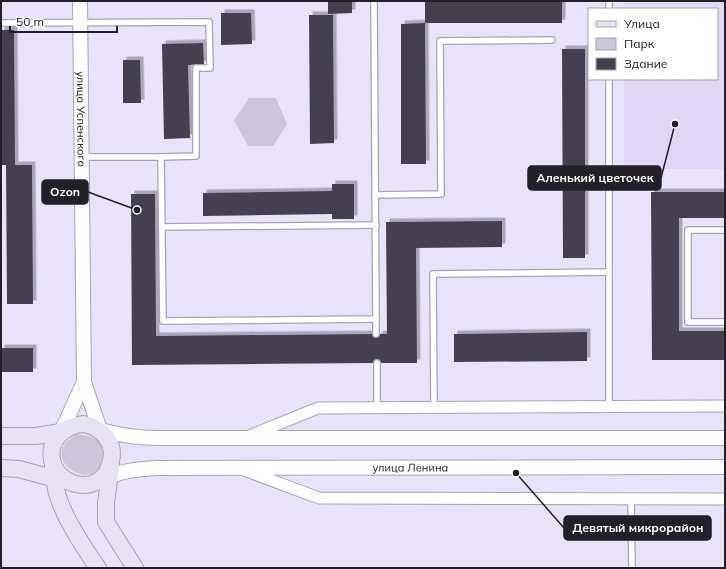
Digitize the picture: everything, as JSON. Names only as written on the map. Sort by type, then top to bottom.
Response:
[{"type":"main road","points":[[98,568],[85,550],[63,508],[56,490],[54,478],[52,451],[56,438],[68,427],[80,424],[93,426],[100,430],[110,443],[112,459],[103,479],[106,503],[106,522],[135,568]]},
{"type":"main road","points":[[1,436],[36,436],[61,432]]},
{"type":"main road","points":[[52,461],[58,472],[74,485]]},
{"type":"main road","points":[[1,468],[19,469],[82,486],[91,485],[103,479]]},
{"type":"street","name":"улица Успенского","points":[[80,1],[84,382]]},
{"type":"street","points":[[84,382],[100,430],[120,436],[137,438],[725,438]]},
{"type":"street","points":[[61,432],[84,382]]},
{"type":"street","points":[[245,438],[318,408],[725,406]]},
{"type":"street","name":"улица Ленина","points":[[103,479],[132,470],[157,468],[725,467]]},
{"type":"street","points":[[240,468],[319,498],[725,499]]},
{"type":"lane","points":[[374,1],[376,334]]},
{"type":"lane","points":[[1,24],[209,22],[210,68],[196,68],[196,156],[82,157]]},
{"type":"lane","points":[[375,195],[441,194],[440,41],[552,40]]},
{"type":"lane","points":[[609,80],[609,406]]},
{"type":"lane","points":[[162,157],[163,321],[376,319]]},
{"type":"lane","points":[[162,227],[376,225]]},
{"type":"lane","points":[[725,230],[688,230],[688,322],[725,322]]},
{"type":"lane","points":[[434,408],[433,274],[609,272]]},
{"type":"lane","points":[[376,363],[377,408]]},
{"type":"lane","points":[[631,498],[632,568]]},
{"type":"shaded area","points":[[624,1],[725,1],[725,169],[624,169],[624,80],[718,80],[718,8],[624,8]]},
{"type":"green space","points":[[249,98],[276,98],[287,124],[273,146],[248,146],[234,120]]},
{"type":"green space","points":[[76,435],[85,435],[95,438],[105,447],[105,456],[98,471],[89,475],[80,474],[71,469],[64,462],[62,454],[65,444]]},
{"type":"building","points":[[328,1],[352,1],[352,13],[328,14]]},
{"type":"building","points":[[425,1],[562,1],[562,23],[425,23]]},
{"type":"building","points":[[221,13],[251,13],[252,44],[221,45]]},
{"type":"building","points":[[309,15],[333,15],[334,143],[310,144]]},
{"type":"building","points":[[425,23],[426,164],[401,164],[401,24]]},
{"type":"building","points":[[1,30],[14,30],[15,165],[32,165],[33,304],[7,304],[6,165],[1,165]]},
{"type":"building","points":[[203,43],[204,64],[188,65],[190,138],[164,139],[162,44]]},
{"type":"building","points":[[562,49],[585,49],[585,258],[563,258]]},
{"type":"building","points":[[123,60],[140,60],[141,103],[123,103]]},
{"type":"building","points":[[332,184],[354,184],[354,219],[332,219],[332,214],[203,216],[203,193],[332,191]]},
{"type":"building","points":[[651,192],[725,192],[725,218],[679,218],[679,331],[725,331],[725,360],[652,360]]},
{"type":"building","points":[[131,194],[155,194],[156,336],[372,334],[376,338],[380,334],[387,334],[386,222],[502,221],[502,247],[416,248],[417,363],[381,363],[377,359],[373,363],[132,365]]},
{"type":"building","points":[[587,332],[587,361],[454,362],[454,334]]},
{"type":"building","points":[[1,348],[33,348],[33,372],[1,372]]},
{"type":"place","name":"Аленький цветочек","points":[[675,124]]},
{"type":"place","name":"Ozon","points":[[137,210]]},
{"type":"place","name":"Девятый микрорайон","points":[[516,473]]}]
